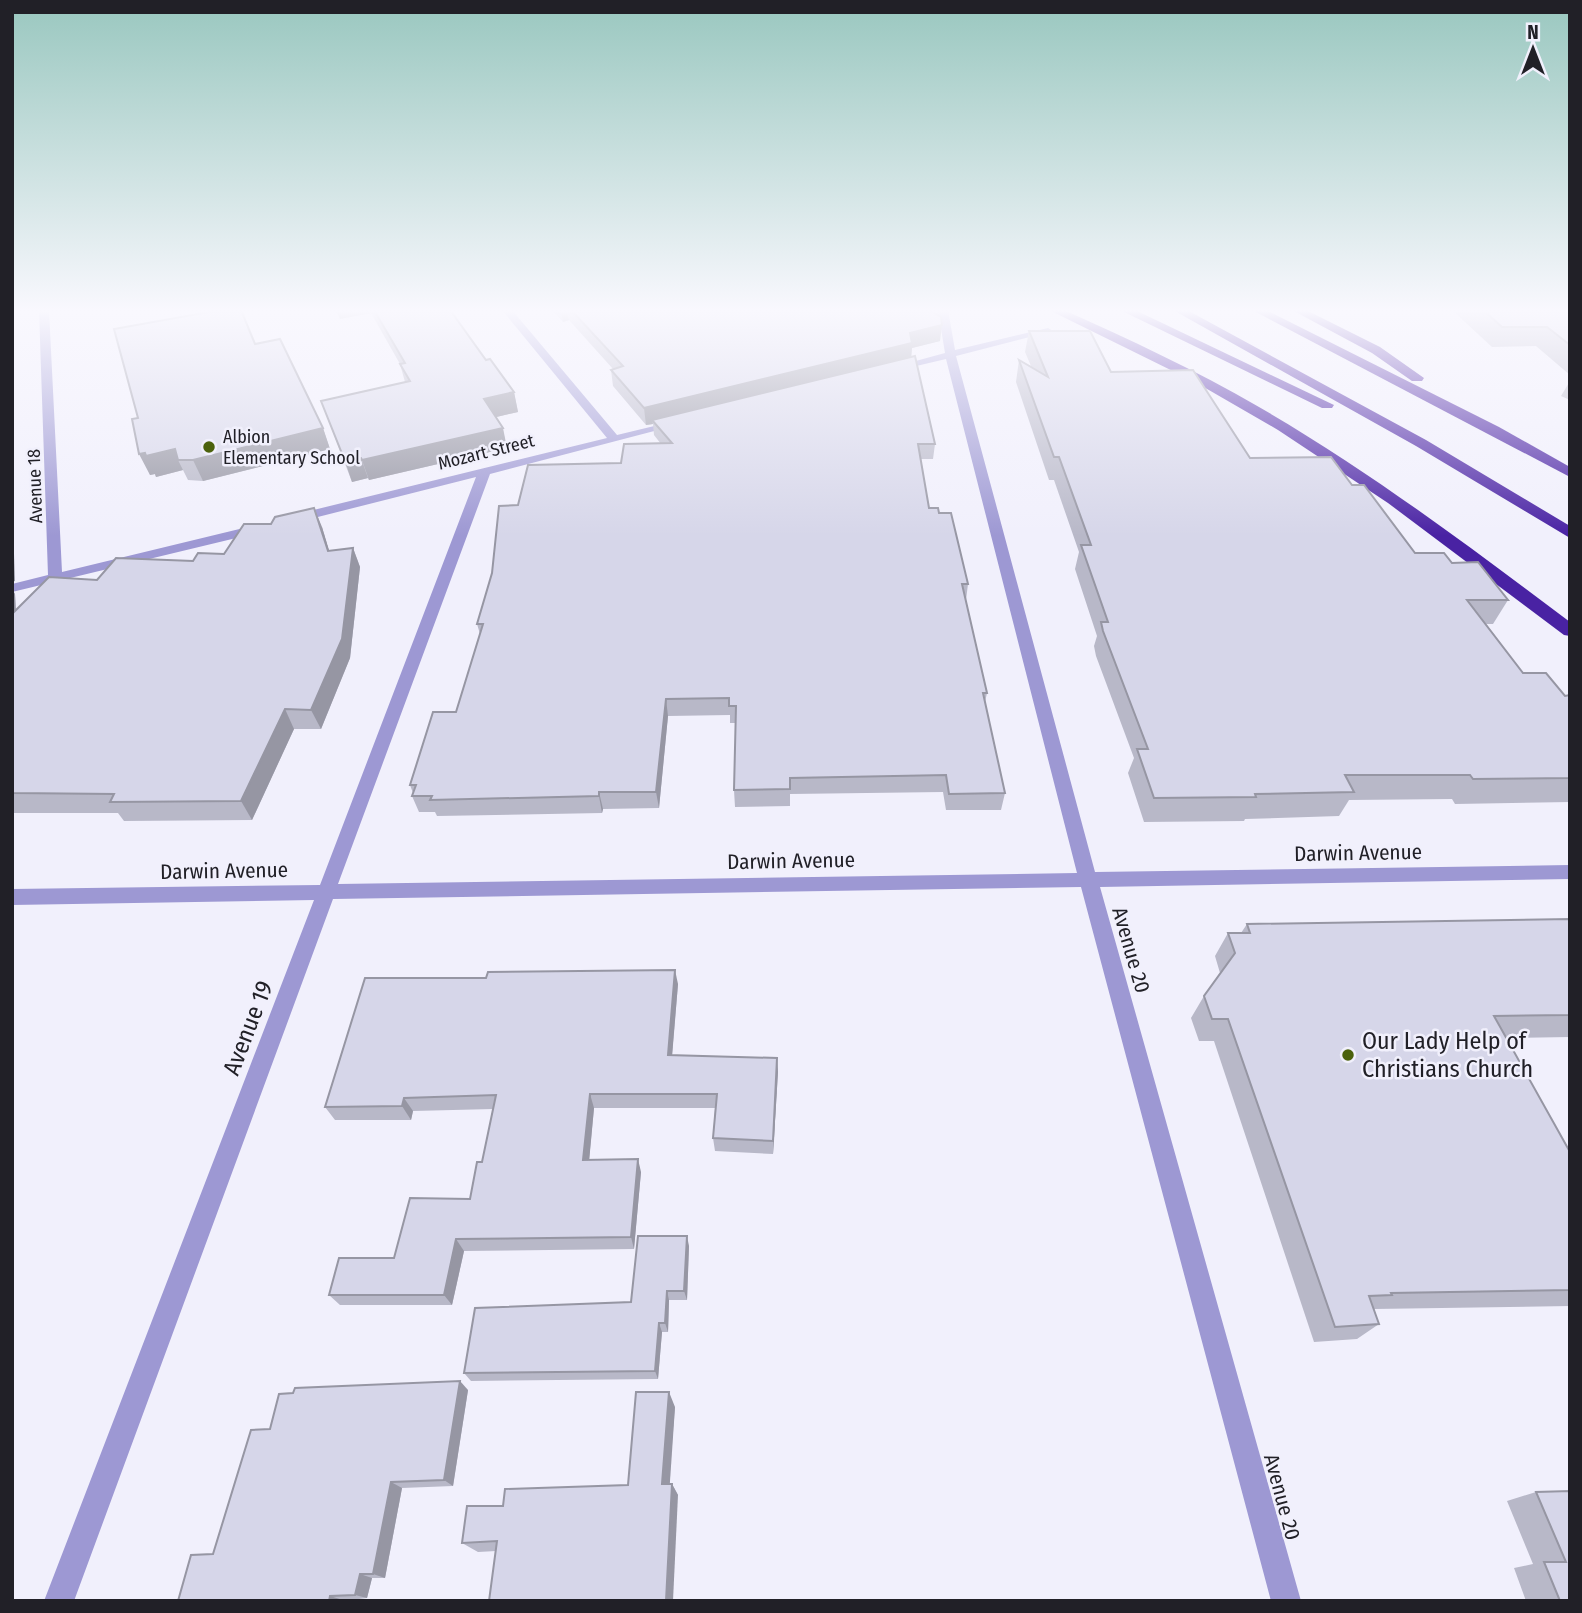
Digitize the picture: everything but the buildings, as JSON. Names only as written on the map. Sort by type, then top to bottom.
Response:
[{"type":"highway","points":[[1209,385],[1283,427],[1460,547],[1570,631]]},
{"type":"highway","points":[[1286,385],[1421,443]]},
{"type":"highway","points":[[1316,385],[1421,443],[1570,533]]},
{"type":"highway","points":[[1406,385],[1570,473]]},
{"type":"highway","points":[[1428,385],[1494,430]]},
{"type":"street","name":"Avenue 18","points":[[47,385],[55,578]]},
{"type":"street","points":[[569,385],[614,439]]},
{"type":"street","name":"Avenue 20","points":[[958,385],[1088,879],[1286,1601]]},
{"type":"street","name":"Mozart Street","points":[[283,522],[681,422]]},
{"type":"street","name":"Avenue 19","points":[[59,1601],[484,473]]},
{"type":"street","points":[[12,588],[270,525]]},
{"type":"street","name":"Darwin Avenue","points":[[12,897],[1570,872]]},
{"type":"place","name":"Albion Elementary School","points":[[209,447]]},
{"type":"place","name":"Our Lady Help of Christians Church","points":[[1348,1055]]}]
